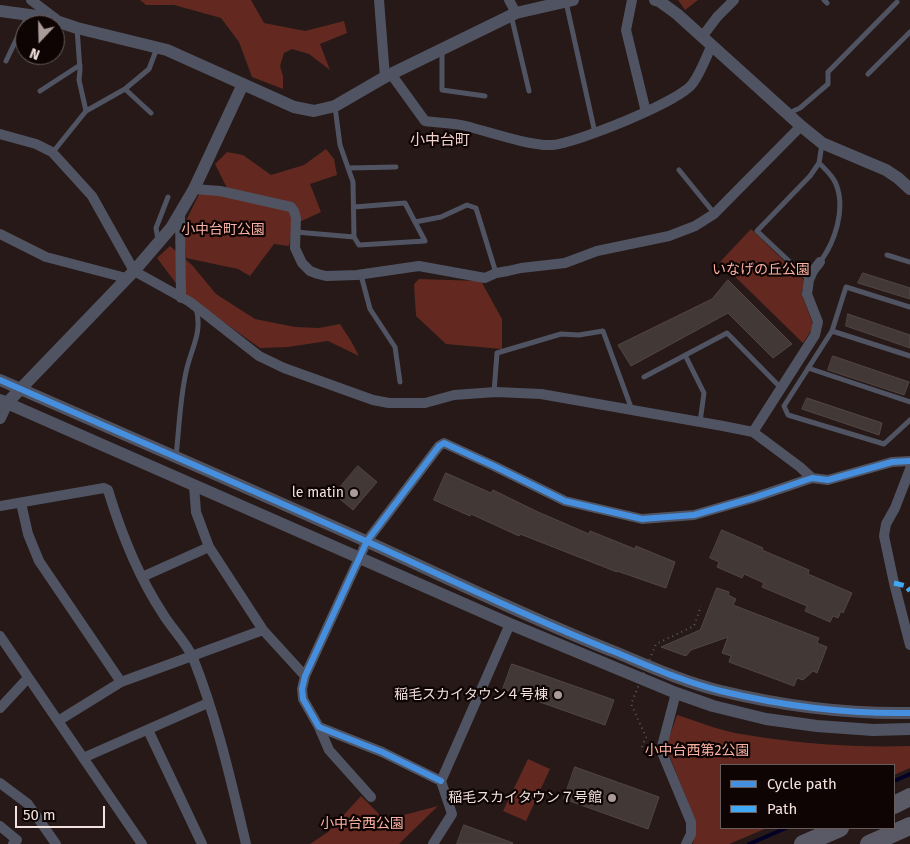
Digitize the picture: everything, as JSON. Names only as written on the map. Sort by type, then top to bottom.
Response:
[{"type":"highway","points":[[895,804],[910,798]]},
{"type":"highway","points":[[869,844],[910,826]]},
{"type":"highway","points":[[803,844],[838,829]]},
{"type":"street","points":[[31,0],[51,15]]},
{"type":"street","points":[[379,0],[388,75],[425,121],[463,125],[535,143],[552,145],[595,132],[646,112],[684,92],[693,83],[717,17],[734,0]]},
{"type":"street","points":[[509,0],[514,14]]},
{"type":"street","points":[[632,0],[626,30],[646,112]]},
{"type":"street","points":[[655,0],[677,14],[800,126],[822,143],[886,170],[910,189]]},
{"type":"street","points":[[65,23],[167,50],[294,107],[314,111],[335,106],[388,75],[514,14],[570,1]]},
{"type":"street","points":[[0,11],[28,15]]},
{"type":"street","points":[[0,418],[4,401],[20,389],[130,275],[180,214],[243,84]]},
{"type":"street","points":[[194,188],[220,191],[291,207],[296,218],[295,248],[302,263],[310,271],[326,276],[361,274],[419,266],[485,278],[496,272],[508,272],[521,268],[565,263],[597,251],[669,236],[696,226],[714,214],[800,126]]},
{"type":"street","points":[[0,134],[36,144],[52,152],[92,196],[130,275]]},
{"type":"street","points":[[180,214],[181,298]]},
{"type":"street","points":[[0,234],[46,257],[130,275],[181,298],[196,307],[259,356],[284,368],[373,400],[406,404],[425,403],[454,395],[494,392],[541,394],[700,422],[753,432],[800,466],[812,478]]},
{"type":"street","points":[[753,432],[815,335],[818,322],[807,294],[809,280],[820,262]]},
{"type":"street","points":[[0,380],[367,541],[586,641],[666,673],[718,691],[769,702],[819,710],[869,714],[910,713]]},
{"type":"street","points":[[4,401],[510,624],[676,693],[712,706],[766,719],[873,730],[910,729]]},
{"type":"street","points":[[371,798],[329,750],[319,727],[303,699],[302,689],[305,676],[367,541],[439,446],[444,443],[565,501],[642,519],[694,515],[812,478],[828,480],[892,462],[910,461]]},
{"type":"street","points":[[910,469],[895,508],[886,524],[884,536],[910,645]]},
{"type":"street","points":[[194,486],[196,512],[209,547],[263,630],[305,676]]},
{"type":"street","points":[[0,506],[104,488],[108,490],[114,510],[142,577],[162,614],[192,656],[221,739],[246,844]]},
{"type":"street","points":[[21,503],[28,534],[38,561],[121,682]]},
{"type":"street","points":[[142,577],[209,547]]},
{"type":"street","points":[[434,844],[452,814],[441,781],[510,624]]},
{"type":"street","points":[[58,721],[121,682],[263,630]]},
{"type":"street","points":[[0,636],[142,844]]},
{"type":"street","points":[[0,708],[28,678]]},
{"type":"street","points":[[676,693],[661,750],[691,822],[691,834],[686,844]]},
{"type":"street","points":[[83,758],[208,703]]},
{"type":"street","points":[[319,727],[382,752],[441,781]]},
{"type":"street","points":[[148,730],[202,844]]},
{"type":"street","points":[[0,783],[28,804],[56,844]]},
{"type":"street","points":[[0,826],[17,840],[13,844]]},
{"type":"lane","points":[[570,1],[595,132]]},
{"type":"lane","points":[[787,114],[800,108],[828,84],[828,72],[897,2]]},
{"type":"lane","points":[[514,14],[528,91]]},
{"type":"lane","points":[[77,28],[80,65],[79,80],[86,111]]},
{"type":"lane","points":[[868,74],[910,32]]},
{"type":"lane","points":[[6,61],[15,42]]},
{"type":"lane","points":[[52,152],[86,111],[125,89],[149,69],[158,48]]},
{"type":"lane","points":[[442,50],[442,90],[485,96]]},
{"type":"lane","points":[[40,91],[80,65]]},
{"type":"lane","points":[[125,89],[151,113]]},
{"type":"lane","points":[[335,106],[340,145],[352,182],[354,237],[359,245],[425,241],[405,203],[354,207]]},
{"type":"lane","points":[[809,280],[757,231],[810,176],[819,163],[822,143]]},
{"type":"lane","points":[[819,163],[836,184],[840,202],[839,217],[834,236],[828,251],[820,262]]},
{"type":"lane","points":[[348,168],[396,166]]},
{"type":"lane","points":[[679,170],[714,214]]},
{"type":"lane","points":[[158,243],[156,228],[168,197]]},
{"type":"lane","points":[[415,222],[441,217],[467,204],[476,208],[496,272]]},
{"type":"lane","points":[[296,232],[354,237]]},
{"type":"lane","points":[[887,255],[910,262]]},
{"type":"lane","points":[[361,274],[370,310],[395,347],[400,382]]},
{"type":"lane","points":[[910,307],[846,287],[832,331],[784,406],[788,415],[884,444],[910,420]]},
{"type":"lane","points":[[176,457],[186,372],[198,333],[199,318],[196,307]]},
{"type":"lane","points":[[832,331],[910,356]]},
{"type":"lane","points":[[494,392],[497,353],[561,334],[579,335],[603,332],[632,410]]},
{"type":"lane","points":[[644,377],[727,334],[781,388]]},
{"type":"lane","points":[[685,355],[704,393],[700,422]]},
{"type":"lane","points":[[808,368],[910,402]]},
{"type":"path","points":[[642,747],[646,737],[631,704],[656,644],[694,626],[701,606]]},
{"type":"green space","points":[[140,0],[251,0],[264,23],[305,31],[344,21],[347,33],[320,44],[330,70],[309,54],[292,49],[284,53],[280,66],[283,76],[283,89],[252,77],[239,42],[221,18],[174,5],[146,5]]},
{"type":"green space","points":[[678,0],[698,0],[685,10]]},
{"type":"green space","name":"小中台町公園","points":[[326,149],[334,159],[337,175],[310,184],[321,212],[293,225],[289,246],[274,244],[250,276],[238,269],[186,258],[184,225],[200,192],[228,190],[215,164],[227,152],[243,155],[271,175],[304,165]]},
{"type":"green space","name":"いなげの丘公園","points":[[751,229],[805,281],[802,291],[803,298],[813,324],[803,343],[720,262]]},
{"type":"green space","points":[[170,246],[192,265],[216,294],[255,319],[295,327],[319,328],[340,324],[359,356],[328,341],[288,347],[260,348],[184,294],[157,258]]},
{"type":"green space","points":[[419,279],[481,281],[502,319],[502,349],[446,344],[416,316],[414,284]]},
{"type":"green space","name":"小中台西第2公園","points":[[677,715],[728,731],[778,740],[844,745],[910,746],[910,768],[895,775],[895,764],[720,764],[720,829],[765,829],[729,844],[693,844],[696,823],[666,747]]},
{"type":"green space","points":[[528,759],[550,769],[526,821],[503,811]]},
{"type":"green space","name":"小中台西公園","points":[[361,796],[385,820],[438,806],[399,844],[310,844],[328,832]]},
{"type":"building","points":[[863,273],[910,288],[910,299],[858,283]]},
{"type":"building","points":[[728,280],[792,344],[773,358],[728,313],[631,366],[618,345],[712,299]]},
{"type":"building","points":[[848,314],[910,335],[910,348],[846,326]]},
{"type":"building","points":[[833,356],[909,382],[904,395],[828,370]]},
{"type":"building","points":[[807,398],[882,423],[879,435],[802,409]]},
{"type":"building","name":"le matin","points":[[358,466],[377,482],[353,510],[340,499],[341,486]]},
{"type":"building","points":[[446,473],[491,493],[493,490],[589,534],[590,531],[635,549],[636,546],[675,562],[666,588],[617,572],[520,534],[519,536],[471,514],[470,516],[434,500]]},
{"type":"building","points":[[722,530],[809,570],[808,574],[852,593],[843,613],[841,611],[838,618],[833,616],[830,622],[805,611],[807,606],[762,587],[764,583],[744,574],[742,578],[717,567],[719,562],[710,558]]},
{"type":"building","points":[[717,588],[729,592],[728,595],[736,599],[733,605],[819,638],[817,643],[827,647],[817,673],[813,671],[803,680],[797,678],[794,686],[729,662],[731,656],[722,653],[728,637],[691,650],[686,656],[661,647],[700,630]]},
{"type":"building","name":"稲毛スカイタウン４号棟","points":[[512,664],[614,700],[605,725],[503,689]]},
{"type":"building","name":"稲毛スカイタウン７号館","points":[[575,767],[659,797],[648,829],[564,799]]},
{"type":"building","points":[[464,825],[513,843],[457,844]]},
{"type":"waterway","points":[[895,781],[910,774]]},
{"type":"waterway","points":[[749,844],[784,829]]},
{"type":"marked path","points":[[894,583],[906,586],[910,591]]},
{"type":"cycle path","points":[[0,380],[322,521],[552,626],[680,678],[721,691],[791,705],[862,712],[910,713]]},
{"type":"cycle path","points":[[441,781],[382,752],[319,727],[303,699],[302,689],[305,676],[367,541],[439,446],[444,443],[565,501],[642,519],[694,515],[812,478],[828,480],[892,462],[910,461]]},
{"type":"place","name":"le matin","points":[[354,493]]},
{"type":"place","name":"稲毛スカイタウン４号棟","points":[[558,695]]},
{"type":"place","name":"稲毛スカイタウン７号館","points":[[612,798]]},
{"type":"district","name":"小中台町","points":[[440,141]]}]
